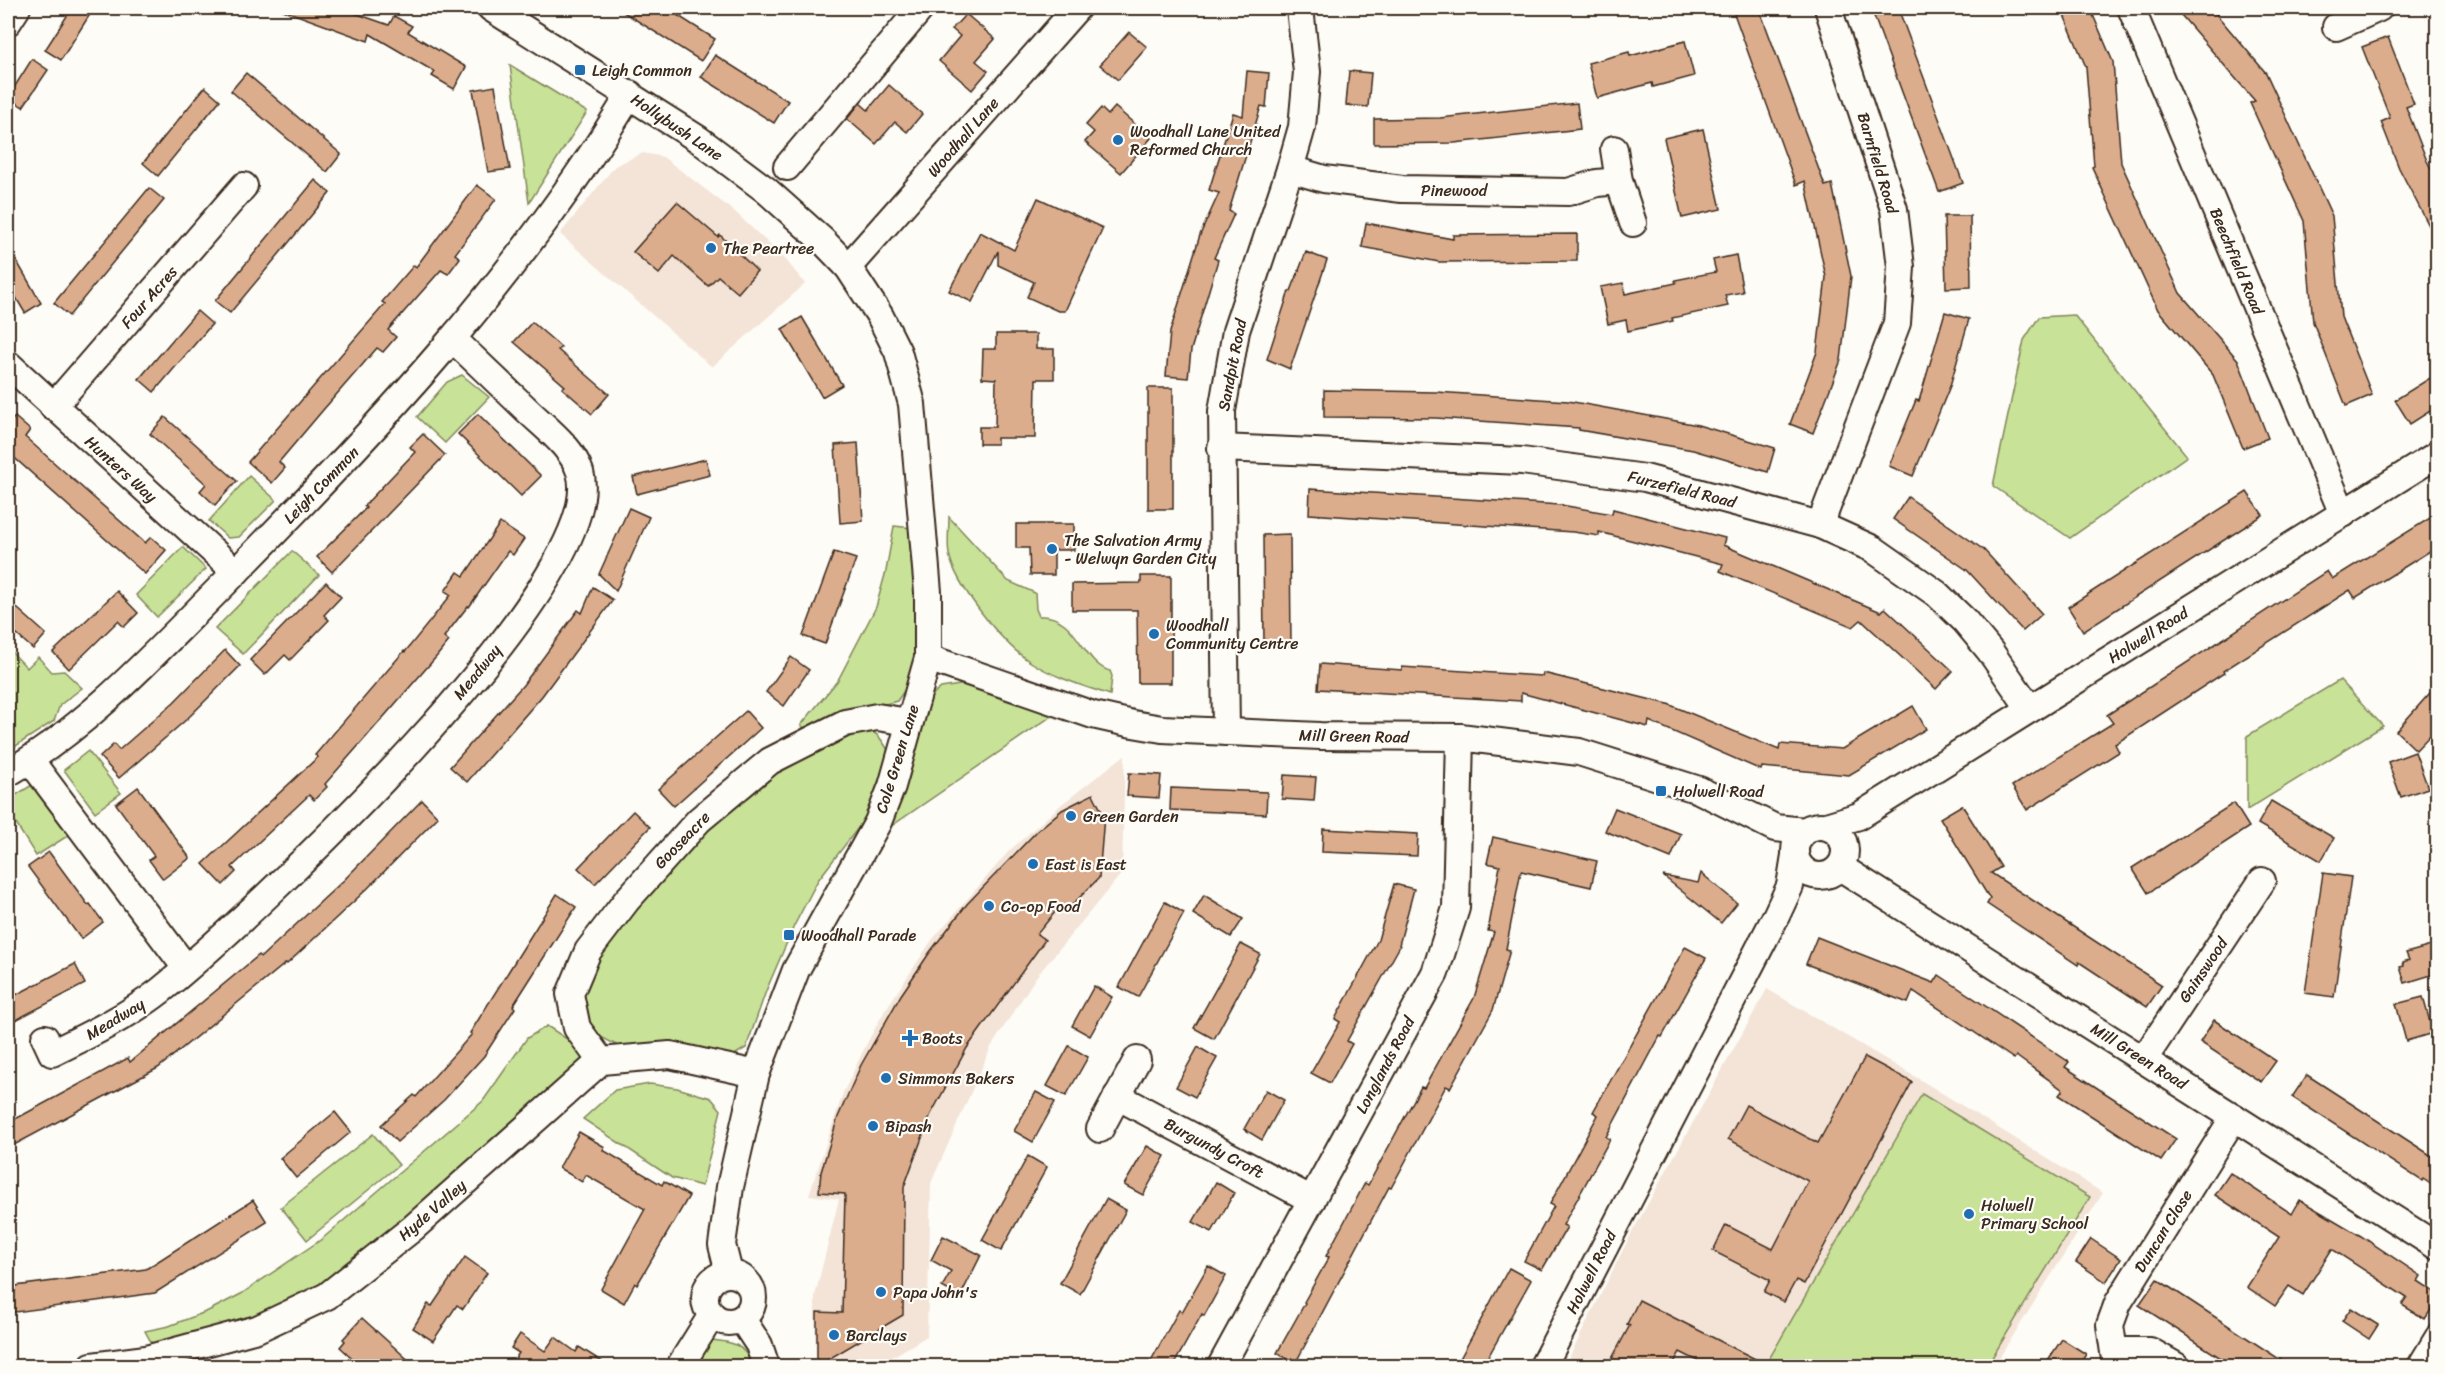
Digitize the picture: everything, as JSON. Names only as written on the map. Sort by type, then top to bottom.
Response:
[{"type":"street","points":[[8,22],[17,8]]},
{"type":"street","name":"Hollybush Lane","points":[[491,8],[698,139],[766,189],[848,267]]},
{"type":"street","points":[[787,167],[921,8]]},
{"type":"street","name":"Sandpit Road","points":[[1226,732],[1222,411],[1236,331],[1290,170],[1302,127],[1307,72],[1300,8]]},
{"type":"street","name":"Barnfield Road","points":[[1820,525],[1897,323],[1901,276],[1894,209],[1828,8]]},
{"type":"street","name":"Beechfield Road","points":[[2131,8],[2343,514]]},
{"type":"street","points":[[2336,27],[2379,8]]},
{"type":"street","name":"Woodhall Lane","points":[[848,267],[1069,10]]},
{"type":"street","name":"Leigh Common","points":[[8,773],[30,760],[78,724],[124,685],[381,421],[453,339],[540,225],[609,128],[630,94]]},
{"type":"street","points":[[1614,149],[1619,181],[1633,223]]},
{"type":"street","name":"Pinewood","points":[[1290,170],[1324,179],[1402,189],[1568,192],[1597,183],[1619,181]]},
{"type":"street","name":"Four Acres","points":[[53,408],[244,186]]},
{"type":"street","name":"Cole Green Lane","points":[[729,1273],[722,1245],[730,1187],[756,1074],[796,970],[878,822],[892,786],[928,658],[928,592],[912,404],[898,352],[880,316],[848,267]]},
{"type":"street","name":"Meadway","points":[[45,1038],[52,1053],[93,1034],[158,992],[295,870],[403,761],[510,630],[561,554],[581,505],[580,471],[572,456],[561,443],[453,339]]},
{"type":"street","name":"Hunters Way","points":[[8,364],[53,408],[236,572]]},
{"type":"street","name":"Furzefield Road","points":[[1221,448],[1522,461],[1645,478],[1820,525],[1873,549],[1936,594],[1965,621],[1990,651],[2030,710]]},
{"type":"street","name":"Holwell Road","points":[[1543,1366],[1776,916],[1790,886],[1805,841],[1859,816],[2438,454]]},
{"type":"street","name":"Mill Green Road","points":[[928,658],[1094,715],[1162,729],[1320,736],[1460,737],[1579,752],[1699,790],[1805,841]]},
{"type":"street","name":"Gooseacre","points":[[601,1061],[578,1028],[570,994],[574,983],[588,951],[627,900],[699,820],[770,761],[845,723],[876,717],[909,722]]},
{"type":"street","name":"Longlands Road","points":[[1221,1366],[1435,973],[1456,908],[1460,737]]},
{"type":"street","points":[[30,760],[186,968]]},
{"type":"street","points":[[1843,859],[1841,837],[1835,830],[1805,841],[1798,864],[1811,875],[1833,874],[1843,859],[1859,816]]},
{"type":"street","name":"Mill Green Road","points":[[1843,859],[2144,1059],[2438,1247]]},
{"type":"street","name":"Gainswood","points":[[2144,1059],[2262,881]]},
{"type":"street","points":[[601,1061],[670,1055],[756,1074]]},
{"type":"street","points":[[1100,1129],[1137,1060]]},
{"type":"street","name":"Hyde Valley","points":[[92,1366],[146,1359],[257,1329],[327,1296],[413,1228],[601,1061]]},
{"type":"street","name":"Burgundy Croft","points":[[1117,1096],[1312,1200]]},
{"type":"street","name":"Duncan Close","points":[[2176,1366],[2150,1351],[2115,1359],[2110,1325],[2118,1303],[2234,1117]]},
{"type":"street","points":[[729,1273],[742,1276],[752,1287],[753,1302],[747,1315],[742,1319],[726,1322],[712,1315],[705,1298],[712,1280],[719,1275],[729,1273]]},
{"type":"street","points":[[680,1366],[712,1315]]},
{"type":"street","points":[[742,1319],[759,1345],[766,1366]]},
{"type":"street","points":[[2421,1366],[2438,1338]]},
{"type":"shaded area","points":[[643,153],[663,157],[735,212],[786,260],[805,284],[712,367],[560,234],[615,166]]},
{"type":"shaded area","points":[[1125,755],[1122,873],[1036,977],[991,1047],[931,1183],[927,1336],[877,1366],[816,1366],[815,1296],[839,1199],[809,1195],[843,1093],[865,1047],[884,1012],[932,940],[1009,851],[1062,804]]},
{"type":"shaded area","points":[[1767,989],[1924,1082],[2103,1193],[1994,1366],[1565,1366],[1630,1236]]},
{"type":"green space","points":[[510,65],[587,112],[529,203]]},
{"type":"green space","points":[[2074,315],[2187,456],[2070,538],[1993,486],[2024,340],[2039,317]]},
{"type":"green space","points":[[462,375],[489,397],[445,443],[417,417],[447,382]]},
{"type":"green space","points":[[249,476],[276,500],[239,537],[228,538],[209,521]]},
{"type":"green space","points":[[949,517],[1008,581],[1035,593],[1039,616],[1052,617],[1062,622],[1071,630],[1092,659],[1100,667],[1110,671],[1112,676],[1110,695],[1068,681],[1038,667],[1018,653],[994,628],[970,597],[953,567],[948,550]]},
{"type":"green space","points":[[894,526],[912,528],[914,545],[918,626],[914,664],[908,684],[897,701],[846,714],[808,732],[801,725],[838,680],[876,607],[886,571]]},
{"type":"green space","points":[[183,547],[206,569],[157,617],[136,595]]},
{"type":"green space","points":[[292,551],[319,575],[243,654],[215,629]]},
{"type":"green space","points":[[8,648],[27,668],[38,657],[52,672],[64,671],[82,688],[60,705],[54,721],[8,751]]},
{"type":"green space","points":[[2340,680],[2383,726],[2247,810],[2247,736]]},
{"type":"green space","points":[[966,684],[1056,713],[890,827],[909,778],[929,698],[941,688]]},
{"type":"green space","points":[[851,729],[874,733],[882,740],[889,752],[865,819],[818,880],[794,926],[766,991],[746,1048],[731,1057],[660,1043],[618,1046],[601,1037],[582,1009],[581,987],[592,957],[715,818],[785,759]]},
{"type":"green space","points":[[88,751],[121,793],[95,812],[64,770]]},
{"type":"green space","points":[[32,785],[69,835],[36,856],[8,811],[8,800]]},
{"type":"green space","points":[[547,1026],[570,1041],[589,1062],[323,1290],[251,1322],[156,1351],[145,1331],[169,1326],[208,1311],[241,1294],[322,1239],[483,1101],[527,1038]]},
{"type":"green space","points":[[650,1084],[677,1088],[711,1098],[721,1110],[702,1186],[672,1178],[583,1119],[615,1090]]},
{"type":"green space","name":"Holwell Primary School","points":[[1922,1094],[2090,1197],[1987,1366],[1765,1366]]},
{"type":"green space","points":[[373,1134],[399,1165],[307,1240],[281,1207]]},
{"type":"green space","points":[[711,1340],[737,1346],[746,1353],[754,1366],[686,1366]]},
{"type":"building","points":[[72,8],[94,8],[61,60],[45,50]]},
{"type":"building","points":[[283,8],[340,8],[389,25],[394,16],[412,26],[408,32],[466,67],[454,89],[432,76],[435,72],[370,34],[368,41],[283,10]]},
{"type":"building","points":[[617,8],[666,8],[715,39],[701,61]]},
{"type":"building","points":[[1732,8],[1759,8],[1825,186],[1832,184],[1851,276],[1841,360],[1813,433],[1790,424],[1817,352],[1826,277],[1805,181],[1796,185]]},
{"type":"building","points":[[1871,8],[1898,8],[1963,183],[1939,192]]},
{"type":"building","points":[[2061,8],[2090,8],[2113,62],[2121,163],[2180,293],[2238,360],[2268,438],[2243,448],[2213,375],[2158,310],[2092,167],[2094,166],[2086,67]]},
{"type":"building","points":[[2175,8],[2211,8],[2266,73],[2332,216],[2341,317],[2372,395],[2346,406],[2313,322],[2304,221],[2250,103],[2255,101]]},
{"type":"building","points":[[966,14],[995,39],[976,61],[988,71],[972,90],[939,61],[960,36],[952,29]]},
{"type":"building","points":[[1129,32],[1147,47],[1118,80],[1100,65]]},
{"type":"building","points":[[2388,37],[2414,104],[2406,107],[2427,161],[2438,182],[2438,243],[2399,168],[2381,122],[2390,118],[2362,47]]},
{"type":"building","points":[[1685,41],[1694,76],[1653,87],[1652,83],[1597,98],[1588,63],[1629,52],[1630,56]]},
{"type":"building","points":[[715,55],[788,101],[774,123],[701,77]]},
{"type":"building","points":[[32,59],[48,70],[23,107],[8,97]]},
{"type":"building","points":[[1247,71],[1269,73],[1266,107],[1261,106],[1229,211],[1234,214],[1214,258],[1218,260],[1191,350],[1188,378],[1166,376],[1170,332],[1200,235],[1219,193],[1209,190],[1233,113],[1243,116]]},
{"type":"building","points":[[1349,71],[1371,73],[1368,107],[1346,105]]},
{"type":"building","points":[[246,73],[341,154],[327,172],[231,91]]},
{"type":"building","points":[[889,85],[922,114],[907,132],[895,122],[876,144],[847,119],[860,103],[868,110]]},
{"type":"building","points":[[495,86],[510,169],[488,172],[473,90]]},
{"type":"building","points":[[205,87],[220,100],[158,176],[143,163]]},
{"type":"building","points":[[1577,103],[1580,129],[1454,143],[1374,144],[1374,119],[1440,118]]},
{"type":"building","name":"Woodhall Lane United Reformed Church","points":[[1115,107],[1151,138],[1121,173],[1085,142],[1094,132],[1086,125],[1101,108],[1108,115]]},
{"type":"building","points":[[1703,129],[1721,209],[1682,218],[1664,138]]},
{"type":"building","points":[[315,180],[330,193],[230,313],[215,301]]},
{"type":"building","points":[[477,185],[496,199],[455,254],[460,258],[448,274],[441,270],[388,330],[396,337],[383,352],[377,348],[323,410],[279,462],[285,468],[272,483],[248,462],[385,304],[382,302],[414,265],[416,267]]},
{"type":"building","points":[[149,188],[164,200],[69,316],[54,303]]},
{"type":"building","points":[[1038,198],[1103,228],[1065,311],[1058,311],[1027,297],[1034,282],[998,265],[998,251],[972,302],[949,291],[980,232],[1014,250]]},
{"type":"building","name":"The Peartree","points":[[677,202],[718,237],[720,235],[757,271],[738,293],[718,276],[708,286],[674,256],[659,274],[633,252]]},
{"type":"building","points":[[1944,216],[1970,216],[1971,287],[1946,288]]},
{"type":"building","points":[[1366,223],[1453,239],[1453,235],[1577,234],[1577,261],[1439,262],[1362,247]]},
{"type":"building","points":[[8,246],[41,303],[25,313],[8,284]]},
{"type":"building","points":[[1306,252],[1327,260],[1290,369],[1267,359],[1289,291],[1291,291]]},
{"type":"building","points":[[1736,255],[1743,292],[1725,295],[1728,306],[1672,318],[1673,321],[1628,331],[1626,320],[1608,324],[1600,287],[1623,283],[1625,294],[1676,283],[1675,280],[1716,272],[1713,260]]},
{"type":"building","points":[[197,311],[212,324],[154,392],[139,379]]},
{"type":"building","points":[[1945,312],[1969,319],[1950,386],[1913,476],[1889,466],[1916,400],[1919,401]]},
{"type":"building","points":[[802,317],[842,385],[822,397],[782,329]]},
{"type":"building","points":[[532,322],[561,347],[558,350],[609,394],[592,414],[562,388],[565,386],[514,342]]},
{"type":"building","points":[[996,334],[1036,334],[1036,349],[1054,349],[1054,379],[1036,379],[1035,438],[997,438],[997,444],[979,444],[979,427],[995,427],[996,379],[982,378],[983,349],[996,349]]},
{"type":"building","points":[[2438,373],[2438,406],[2410,424],[2395,400]]},
{"type":"building","points":[[1148,388],[1173,388],[1173,509],[1148,509]]},
{"type":"building","points":[[1324,390],[1436,392],[1568,401],[1698,425],[1775,448],[1768,472],[1693,450],[1579,430],[1579,428],[1436,418],[1324,417]]},
{"type":"building","points":[[478,414],[541,476],[521,496],[458,434]]},
{"type":"building","points":[[15,417],[30,430],[25,437],[145,543],[151,537],[166,550],[145,574],[10,454],[8,457],[8,422]]},
{"type":"building","points":[[165,417],[237,481],[215,505],[200,491],[206,484],[150,434]]},
{"type":"building","points":[[423,434],[445,455],[332,572],[317,557],[366,508],[364,506],[415,452],[410,447]]},
{"type":"building","points":[[858,443],[863,521],[840,523],[835,445]]},
{"type":"building","points":[[706,459],[710,475],[637,494],[633,477]]},
{"type":"building","points":[[1310,489],[1561,505],[1612,514],[1613,509],[1725,538],[1723,545],[1881,612],[1885,608],[1953,671],[1936,689],[1861,620],[1853,627],[1720,571],[1723,564],[1599,532],[1599,536],[1573,532],[1309,514]]},
{"type":"building","points":[[2247,492],[2263,515],[2083,631],[2068,607]]},
{"type":"building","points":[[1908,497],[1984,550],[2042,614],[2023,631],[1967,570],[1893,519]]},
{"type":"building","points":[[629,508],[649,517],[616,591],[599,574]]},
{"type":"building","points":[[2438,513],[2438,546],[2355,598],[2350,590],[2223,671],[2224,673],[2115,744],[2119,752],[2027,810],[2012,786],[2113,723],[2107,715],[2327,571],[2332,579]]},
{"type":"building","points":[[500,523],[524,539],[513,555],[508,551],[469,607],[444,637],[449,641],[325,784],[327,787],[314,800],[309,795],[232,867],[236,872],[223,885],[203,864],[318,757],[315,755],[405,652],[451,595],[445,591],[458,572],[464,576]]},
{"type":"building","name":"The Salvation Army - Welwyn Garden City","points":[[1016,524],[1074,524],[1074,550],[1054,550],[1054,575],[1030,575],[1029,548],[1016,548]]},
{"type":"building","points":[[1290,534],[1291,646],[1264,646],[1263,535]]},
{"type":"building","points":[[834,552],[856,559],[825,644],[803,636]]},
{"type":"building","name":"Woodhall Community Centre","points":[[1141,576],[1171,576],[1171,683],[1138,683],[1137,610],[1072,610],[1072,584],[1141,583]]},
{"type":"building","points":[[326,582],[341,597],[324,615],[329,620],[290,660],[285,655],[265,675],[250,660]]},
{"type":"building","points":[[593,587],[613,600],[542,696],[467,782],[450,767],[523,685],[578,610],[582,613]]},
{"type":"building","points":[[117,591],[138,613],[124,627],[118,621],[69,669],[53,652]]},
{"type":"building","points":[[8,600],[46,634],[33,649],[8,627]]},
{"type":"building","points":[[225,650],[240,666],[187,719],[119,778],[100,757],[114,744],[119,750],[174,702]]},
{"type":"building","points":[[791,657],[809,670],[784,706],[766,692]]},
{"type":"building","points":[[1320,664],[1542,676],[1543,673],[1668,704],[1779,750],[1780,744],[1842,749],[1913,706],[1926,729],[1849,775],[1762,767],[1761,770],[1649,721],[1648,727],[1521,693],[1521,701],[1318,689]]},
{"type":"building","points":[[2438,684],[2438,727],[2416,750],[2396,731]]},
{"type":"building","points":[[746,711],[761,728],[674,806],[658,789]]},
{"type":"building","points":[[2415,752],[2428,788],[2401,797],[2388,762]]},
{"type":"building","points":[[1129,773],[1161,775],[1159,798],[1127,796]]},
{"type":"building","points":[[1284,775],[1316,777],[1314,801],[1282,799]]},
{"type":"building","points":[[138,787],[190,858],[163,879],[149,860],[154,856],[116,804]]},
{"type":"building","points":[[1171,788],[1267,792],[1266,814],[1170,810]]},
{"type":"building","points":[[1093,794],[1104,816],[1099,878],[1066,911],[1060,906],[1037,934],[1045,940],[967,1048],[930,1116],[904,1187],[903,1315],[817,1366],[817,1312],[842,1313],[845,1194],[819,1192],[821,1172],[838,1117],[861,1065],[901,995],[967,904],[1037,831],[1062,810]]},
{"type":"building","points":[[422,800],[438,817],[367,889],[287,964],[158,1068],[14,1145],[8,1134],[8,1123],[128,1058],[130,1062],[259,955],[261,957],[344,880]]},
{"type":"building","points":[[2271,801],[2334,838],[2321,861],[2258,824]]},
{"type":"building","points":[[2234,803],[2249,827],[2148,893],[2132,868]]},
{"type":"building","points":[[1962,805],[2001,867],[1991,873],[2162,985],[2147,1007],[2079,962],[2078,965],[1987,904],[1990,899],[1940,818]]},
{"type":"building","points":[[1615,808],[1681,834],[1671,858],[1605,831]]},
{"type":"building","points":[[633,811],[650,827],[595,884],[578,868]]},
{"type":"building","points":[[1323,829],[1418,834],[1417,856],[1322,852]]},
{"type":"building","points":[[1493,837],[1597,861],[1591,887],[1521,871],[1506,949],[1510,950],[1493,1010],[1450,1088],[1446,1086],[1391,1188],[1389,1187],[1295,1364],[1277,1353],[1329,1257],[1326,1256],[1365,1183],[1368,1185],[1421,1087],[1424,1088],[1474,998],[1494,932],[1488,931],[1500,866],[1487,863]]},
{"type":"building","points":[[49,852],[103,922],[81,939],[28,867]]},
{"type":"building","points":[[1701,873],[1737,903],[1721,923],[1663,876],[1698,883]]},
{"type":"building","points":[[2323,873],[2351,877],[2334,997],[2305,993]]},
{"type":"building","points":[[1394,884],[1414,889],[1400,946],[1347,1041],[1352,1044],[1330,1083],[1311,1073],[1340,1022],[1335,1019],[1378,940]]},
{"type":"building","points":[[557,894],[576,907],[513,1006],[515,1008],[484,1056],[444,1100],[397,1142],[381,1125],[414,1095],[416,1097],[472,1034],[470,1033]]},
{"type":"building","points":[[1204,895],[1243,919],[1231,937],[1193,914]]},
{"type":"building","points":[[1165,902],[1184,913],[1138,997],[1119,987]]},
{"type":"building","points":[[1817,937],[1934,983],[1939,975],[2069,1062],[2065,1067],[2176,1139],[2161,1161],[2059,1095],[2063,1090],[2016,1056],[2014,1059],[1913,991],[1908,1003],[1806,964]]},
{"type":"building","points":[[1241,944],[1260,954],[1214,1039],[1194,1028]]},
{"type":"building","points":[[2438,944],[2438,973],[2405,983],[2400,967],[2404,966],[2403,962],[2409,960],[2406,953]]},
{"type":"building","points":[[1685,947],[1706,958],[1662,1037],[1660,1036],[1606,1137],[1610,1139],[1563,1225],[1567,1227],[1542,1270],[1524,1261],[1554,1206],[1550,1204],[1598,1115],[1593,1112]]},
{"type":"building","points":[[75,964],[85,984],[8,1024],[8,999]]},
{"type":"building","points":[[1094,986],[1112,997],[1090,1036],[1072,1026]]},
{"type":"building","points":[[2423,997],[2433,1033],[2406,1041],[2396,1004]]},
{"type":"building","points":[[2214,1020],[2276,1061],[2261,1082],[2200,1042]]},
{"type":"building","points":[[1069,1046],[1088,1057],[1066,1096],[1047,1086]]},
{"type":"building","points":[[1198,1047],[1217,1058],[1195,1097],[1176,1087]]},
{"type":"building","points":[[1865,1057],[1912,1082],[1804,1284],[1796,1280],[1784,1302],[1764,1292],[1770,1280],[1713,1251],[1726,1225],[1773,1249],[1808,1181],[1728,1139],[1746,1105],[1818,1143]]},
{"type":"building","points":[[2307,1075],[2438,1160],[2438,1189],[2292,1097]]},
{"type":"building","points":[[1266,1090],[1284,1100],[1262,1140],[1244,1129]]},
{"type":"building","points":[[1036,1092],[1055,1102],[1033,1142],[1014,1131]]},
{"type":"building","points":[[335,1112],[351,1132],[296,1178],[280,1158]]},
{"type":"building","points":[[579,1132],[605,1147],[603,1150],[662,1185],[664,1181],[689,1196],[624,1303],[601,1289],[645,1209],[586,1175],[582,1182],[559,1168]]},
{"type":"building","points":[[1147,1146],[1165,1156],[1143,1195],[1124,1185]]},
{"type":"building","points":[[1028,1156],[1047,1167],[1001,1251],[982,1240]]},
{"type":"building","points":[[2230,1173],[2292,1214],[2300,1200],[2361,1236],[2421,1276],[2418,1281],[2438,1294],[2438,1299],[2425,1319],[2402,1305],[2407,1298],[2332,1249],[2303,1295],[2289,1286],[2275,1306],[2247,1287],[2279,1237],[2215,1195]]},
{"type":"building","points":[[1216,1182],[1234,1193],[1212,1232],[1193,1222]]},
{"type":"building","points":[[1106,1199],[1126,1210],[1080,1294],[1060,1283]]},
{"type":"building","points":[[253,1200],[267,1222],[155,1293],[8,1313],[8,1287],[146,1269]]},
{"type":"building","points":[[943,1236],[981,1255],[960,1297],[942,1287],[951,1271],[931,1260]]},
{"type":"building","points":[[2091,1239],[2121,1259],[2106,1282],[2076,1262]]},
{"type":"building","points":[[465,1257],[487,1273],[463,1309],[457,1305],[433,1341],[413,1328],[428,1304],[432,1306]]},
{"type":"building","points":[[1208,1266],[1226,1276],[1204,1316],[1202,1314],[1173,1366],[1148,1366],[1179,1310],[1182,1312]]},
{"type":"building","points":[[1509,1268],[1531,1280],[1483,1366],[1456,1366]]},
{"type":"building","points":[[2157,1279],[2290,1366],[2233,1366],[2139,1305]]},
{"type":"building","points":[[1639,1300],[1769,1366],[1708,1366],[1680,1352],[1672,1366],[1608,1366],[1630,1325],[1627,1324]]},
{"type":"building","points":[[2351,1308],[2378,1325],[2369,1339],[2342,1321]]},
{"type":"building","points":[[362,1318],[415,1366],[361,1366],[340,1347],[345,1341],[343,1339]]},
{"type":"building","points":[[520,1334],[545,1351],[555,1337],[576,1352],[579,1347],[609,1366],[510,1366],[519,1353],[511,1348]]},
{"type":"building","points":[[2062,1339],[2086,1354],[2079,1366],[2044,1366]]},
{"type":"place","name":"Leigh Common","points":[[580,70]]},
{"type":"place","name":"Woodhall Lane United Reformed Church","points":[[1118,140]]},
{"type":"place","name":"The Peartree","points":[[711,248]]},
{"type":"place","name":"The Salvation Army - Welwyn Garden City","points":[[1052,549]]},
{"type":"place","name":"Woodhall Community Centre","points":[[1154,634]]},
{"type":"place","name":"Holwell Road","points":[[1661,791]]},
{"type":"place","name":"Green Garden","points":[[1071,816]]},
{"type":"place","name":"East is East","points":[[1033,864]]},
{"type":"place","name":"Co-op Food","points":[[989,906]]},
{"type":"place","name":"Woodhall Parade","points":[[789,935]]},
{"type":"place","name":"Boots","points":[[910,1038]]},
{"type":"place","name":"Simmons Bakers","points":[[886,1078]]},
{"type":"place","name":"Bipash","points":[[873,1126]]},
{"type":"place","name":"Holwell Primary School","points":[[1969,1214]]},
{"type":"place","name":"Papa John's","points":[[881,1292]]},
{"type":"place","name":"Barclays","points":[[834,1335]]}]
